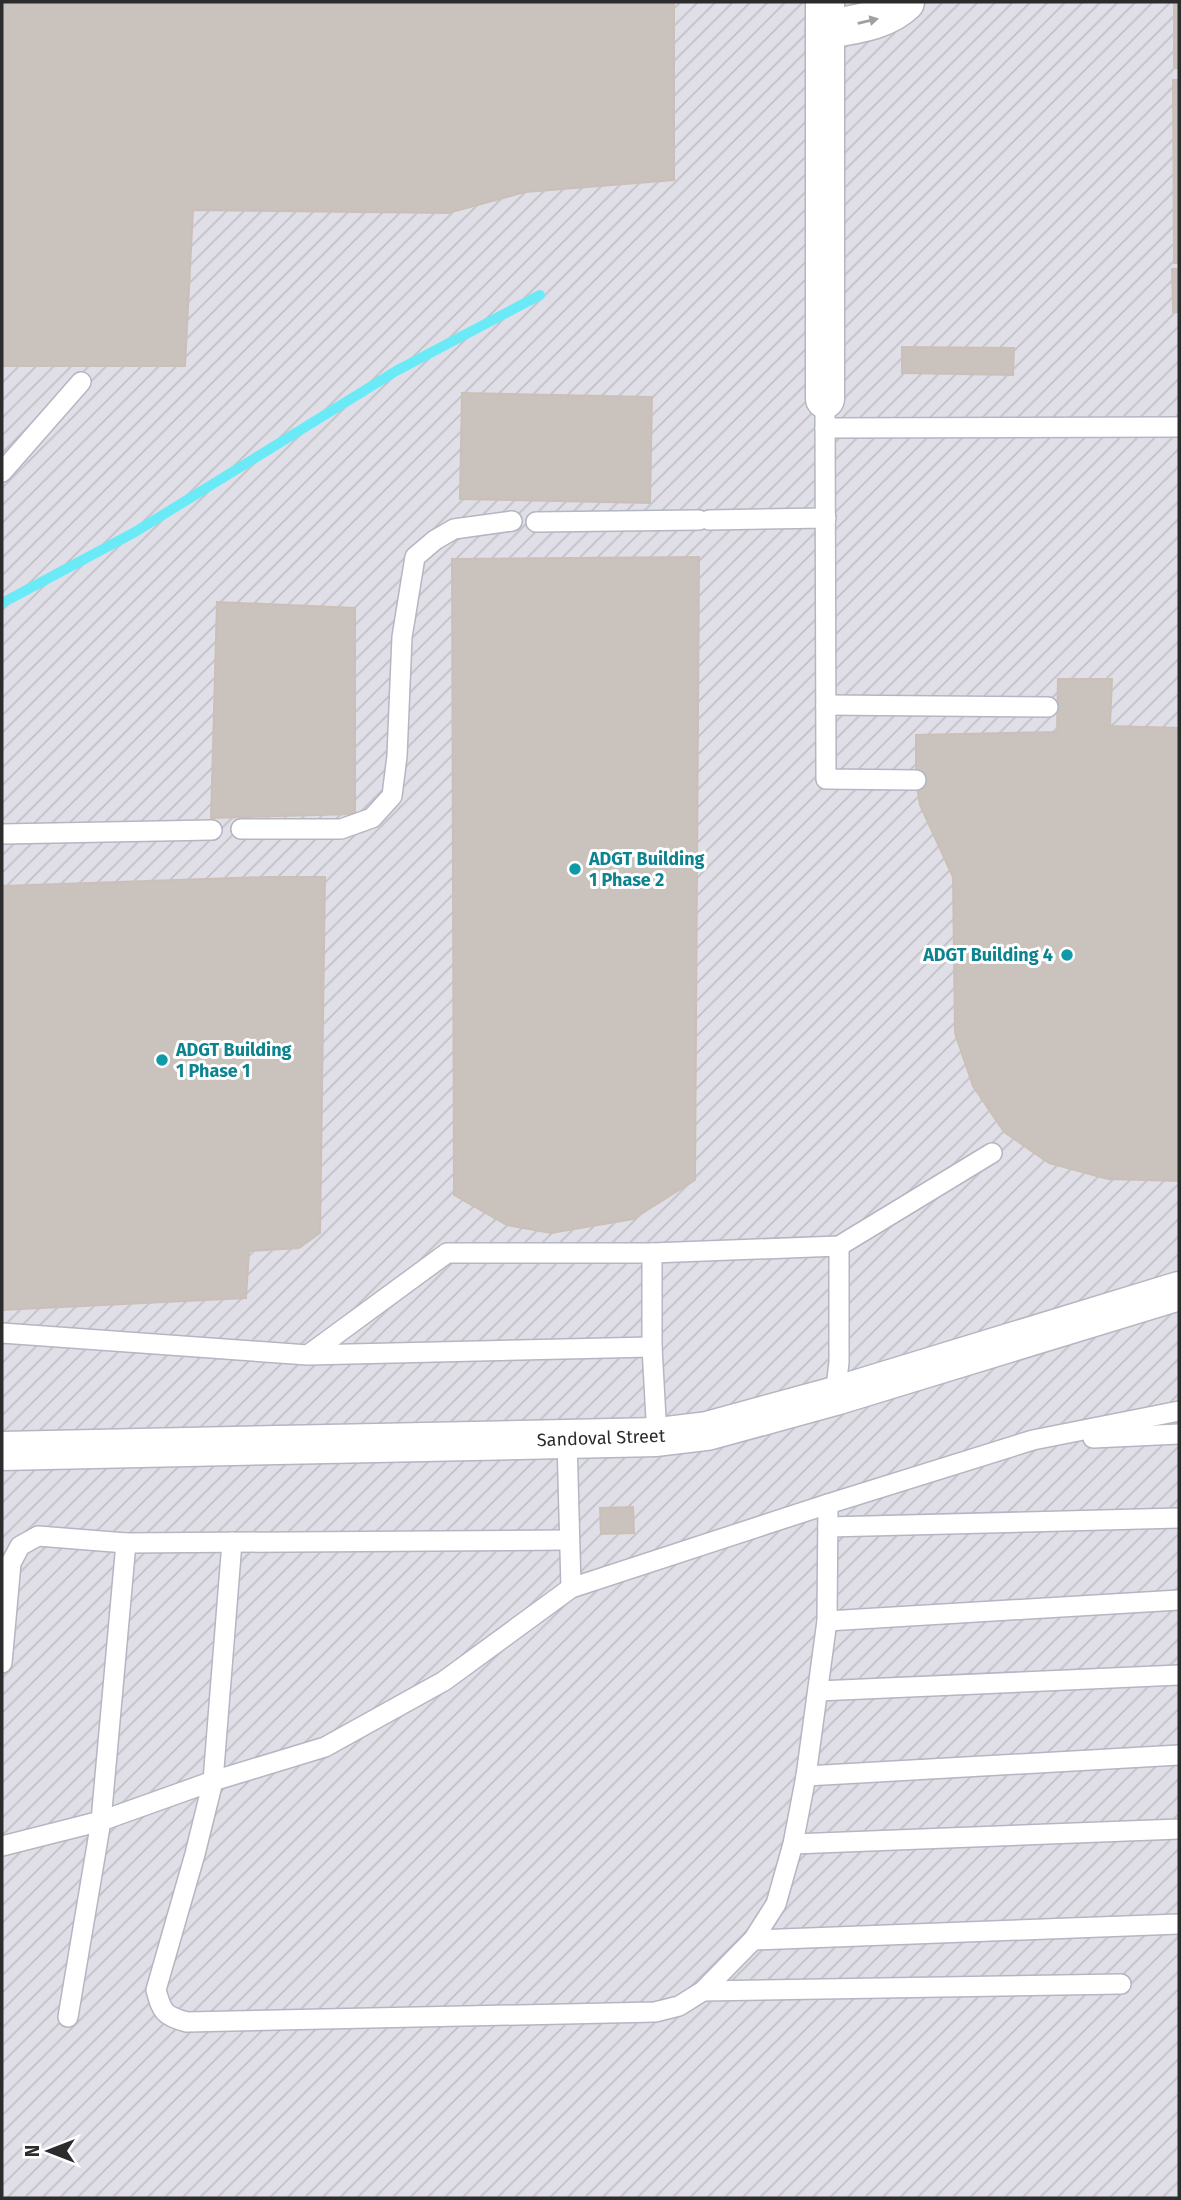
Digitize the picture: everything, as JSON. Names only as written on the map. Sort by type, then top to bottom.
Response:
[{"type":"street","points":[[825,414],[825,16],[879,19],[905,2]]},
{"type":"street","name":"Sandoval Street","points":[[2,1451],[567,1440],[657,1437],[707,1431],[835,1396],[1179,1291]]},
{"type":"lane","points":[[2,472],[81,382]]},
{"type":"lane","points":[[916,780],[826,779],[825,414],[1179,427]]},
{"type":"lane","points":[[536,522],[826,518]]},
{"type":"lane","points":[[241,829],[341,829],[372,818],[392,796],[397,756],[402,637],[415,556],[454,529],[512,521]]},
{"type":"lane","points":[[826,705],[1048,707]]},
{"type":"lane","points":[[2,834],[212,830]]},
{"type":"lane","points":[[308,1355],[447,1253],[652,1253],[839,1246],[992,1153]]},
{"type":"lane","points":[[835,1396],[839,1362],[839,1246]]},
{"type":"lane","points":[[652,1253],[652,1347],[657,1437]]},
{"type":"lane","points":[[2,1333],[308,1355],[652,1347]]},
{"type":"lane","points":[[2,1846],[102,1821],[213,1781],[325,1746],[444,1681],[571,1588],[1033,1440],[1179,1411]]},
{"type":"lane","points":[[1033,1440],[1179,1434]]},
{"type":"lane","points":[[567,1440],[571,1588]]},
{"type":"lane","points":[[232,1542],[213,1781],[156,1990],[161,2009],[174,2019],[187,2022],[655,2012],[679,2006],[703,1991],[753,1940],[776,1904],[793,1844],[818,1691],[827,1621],[828,1504]]},
{"type":"lane","points":[[828,1527],[1179,1518]]},
{"type":"lane","points":[[2,1663],[11,1563],[20,1546],[38,1536],[126,1542],[569,1540]]},
{"type":"lane","points":[[68,2017],[102,1821],[126,1542]]},
{"type":"lane","points":[[827,1621],[1179,1600]]},
{"type":"lane","points":[[818,1691],[1179,1675]]},
{"type":"lane","points":[[806,1776],[1179,1755]]},
{"type":"lane","points":[[793,1844],[1179,1829]]},
{"type":"lane","points":[[753,1940],[1179,1924]]},
{"type":"lane","points":[[703,1991],[1121,1983]]},
{"type":"shaded area","points":[[2,2],[1179,2],[1179,2198],[2,2198]]},
{"type":"building","points":[[2,2],[674,2],[674,180],[525,192],[448,213],[193,210],[185,366],[2,366]]},
{"type":"building","points":[[1174,2],[1179,2],[1179,68],[1174,68]]},
{"type":"building","points":[[1173,80],[1179,80],[1179,263],[1174,263]]},
{"type":"building","points":[[1172,269],[1179,269],[1179,312],[1173,312]]},
{"type":"building","points":[[902,347],[1014,348],[1013,375],[902,373]]},
{"type":"building","points":[[462,393],[652,397],[650,503],[460,499]]},
{"type":"building","name":"ADGT Building 1 Phase 2","points":[[699,557],[695,1180],[633,1219],[551,1233],[507,1225],[454,1195],[452,559]]},
{"type":"building","points":[[217,602],[355,608],[355,814],[211,818]]},
{"type":"building","name":"ADGT Building 4","points":[[1058,679],[1112,679],[1110,726],[1179,728],[1179,1181],[1108,1179],[1049,1163],[1004,1132],[973,1086],[955,1033],[953,877],[920,805],[916,780],[916,735],[1057,732]]},
{"type":"building","name":"ADGT Building 1 Phase 1","points":[[325,877],[320,1233],[299,1248],[249,1251],[246,1298],[2,1310],[2,886]]},
{"type":"building","points":[[633,1507],[634,1533],[601,1534],[600,1508]]},
{"type":"waterway","points":[[2,603],[135,532],[396,371],[540,295]]},
{"type":"place","name":"ADGT Building 1 Phase 2","points":[[575,869]]},
{"type":"place","name":"ADGT Building 4","points":[[1067,955]]},
{"type":"place","name":"ADGT Building 1 Phase 1","points":[[162,1060]]}]
